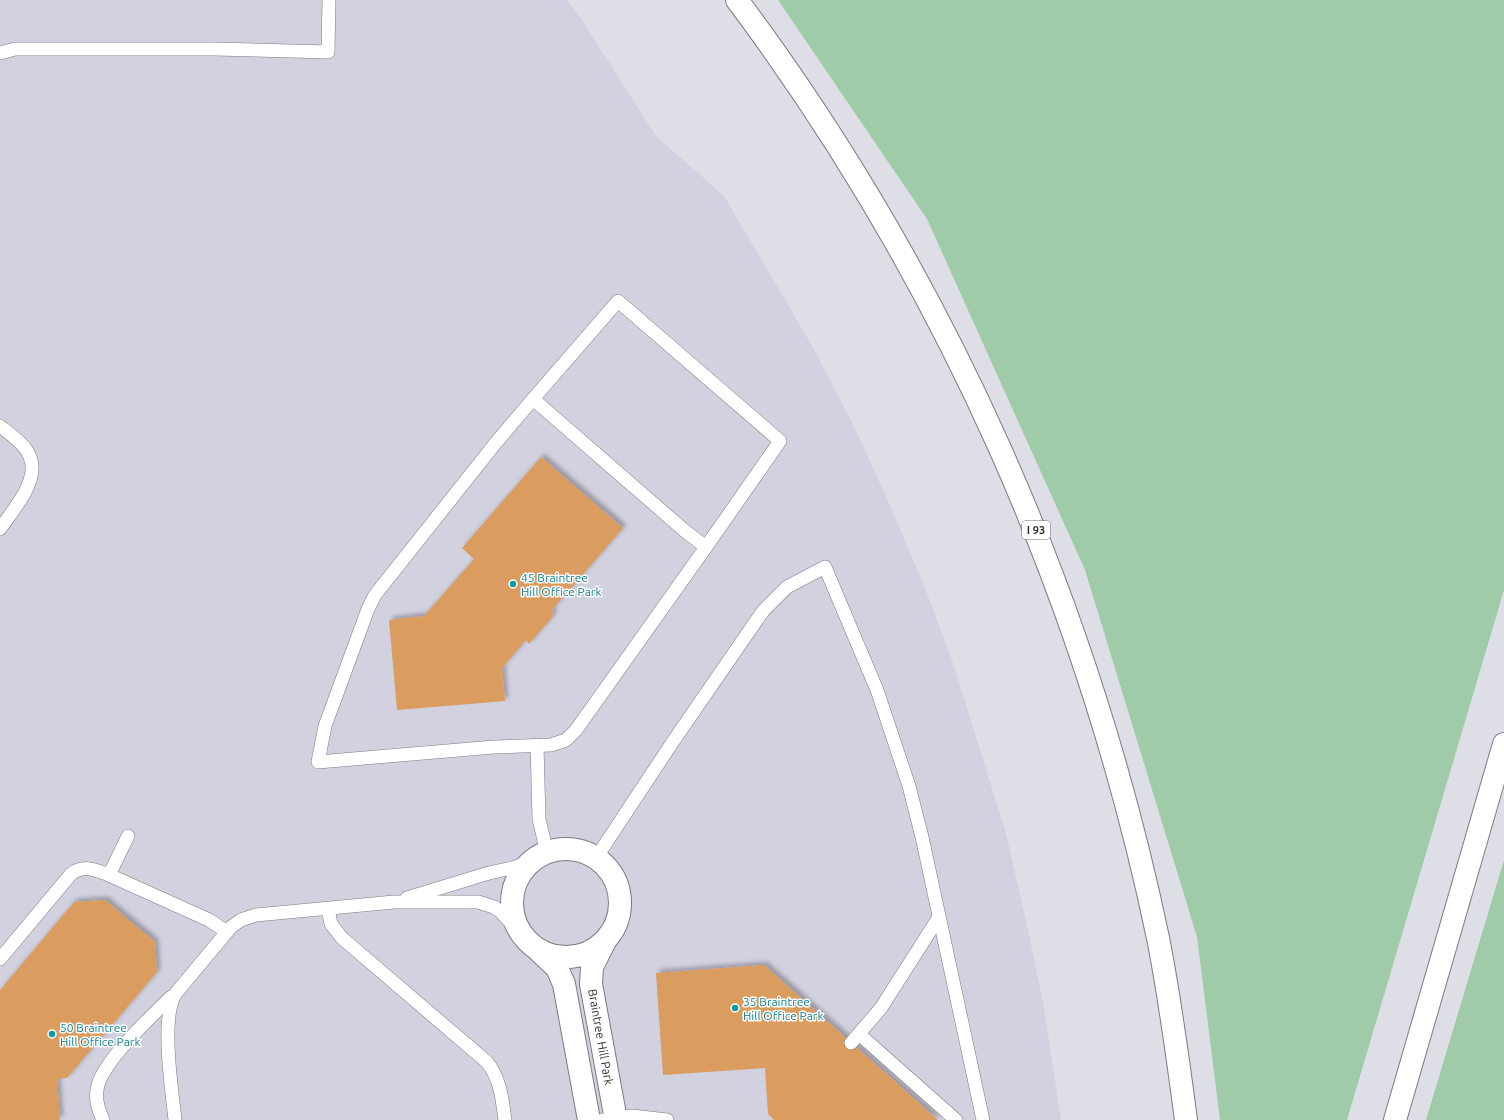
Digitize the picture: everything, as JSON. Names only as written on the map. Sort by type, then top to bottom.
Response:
[{"type":"main road","name":"I 93","points":[[737,0],[828,128],[900,248],[972,386],[1005,456],[1039,540],[1072,627],[1101,716],[1136,844],[1167,987],[1186,1120]]},
{"type":"main road","points":[[1395,1120],[1504,744]]},
{"type":"main road","name":"Braintree Hill Park","points":[[543,855],[556,850],[576,850],[596,858],[609,872],[618,892],[619,908],[617,918],[592,967],[591,984],[611,1119]]},
{"type":"main road","points":[[543,855],[530,863],[522,873],[515,886],[513,895],[514,916],[528,941],[552,961],[562,976],[589,1120]]},
{"type":"main road","name":"Braintree Hill Park","points":[[528,941],[552,955],[571,956],[581,955],[597,947],[609,934]]},
{"type":"lane","points":[[0,53],[15,49],[206,49],[328,52],[329,0]]},
{"type":"lane","points":[[618,300],[780,441],[573,734],[566,740],[556,744],[494,747],[318,762],[324,726],[368,609],[375,595],[494,445],[533,399],[618,300]]},
{"type":"lane","points":[[533,399],[685,531],[706,547]]},
{"type":"lane","points":[[0,426],[26,451],[32,465],[30,481],[0,529]]},
{"type":"lane","points":[[596,858],[668,748],[763,611],[787,586],[825,567],[864,657],[890,727],[915,811],[983,1120]]},
{"type":"lane","points":[[394,902],[489,873],[510,869],[543,855],[539,815],[537,745]]},
{"type":"lane","points":[[109,875],[128,836]]},
{"type":"lane","points":[[0,959],[78,869],[88,868],[109,875],[209,920],[227,932]]},
{"type":"lane","points":[[103,1120],[98,1108],[96,1096],[102,1075],[132,1037],[176,993],[227,932],[241,920],[251,916],[394,902],[486,904],[494,907],[507,916],[528,941]]},
{"type":"lane","points":[[328,908],[331,924],[342,938],[487,1062],[496,1076],[500,1087],[505,1120]]},
{"type":"lane","points":[[939,917],[881,1008],[855,1039],[956,1120]]},
{"type":"lane","points":[[175,1120],[168,1022],[169,1008],[176,993]]},
{"type":"lane","points":[[611,1119],[639,1116],[667,1120]]},
{"type":"shaded area","points":[[0,0],[567,0],[580,17],[656,136],[724,196],[811,344],[851,420],[889,503],[923,583],[953,663],[1005,830],[1043,1002],[1061,1120],[0,1120]]},
{"type":"green space","points":[[778,0],[1504,0],[1504,590],[1347,1120],[1220,1120],[1197,937],[1085,570],[927,219]]},
{"type":"green space","points":[[1504,860],[1504,1120],[1426,1120]]},
{"type":"building","name":"45 Braintree Hill Office Park","points":[[541,457],[623,528],[552,610],[553,616],[529,644],[526,640],[502,668],[505,701],[397,710],[389,620],[424,616],[474,559],[462,548]]},
{"type":"building","name":"50 Braintree Hill Office Park","points":[[105,900],[155,942],[157,972],[67,1078],[57,1079],[60,1120],[0,1120],[0,990],[74,902]]},
{"type":"building","name":"35 Braintree Hill Office Park","points":[[764,965],[938,1120],[774,1120],[768,1114],[765,1068],[663,1075],[656,973]]},
{"type":"place","name":"45 Braintree Hill Office Park","points":[[513,584]]},
{"type":"place","name":"35 Braintree Hill Office Park","points":[[735,1008]]},
{"type":"place","name":"50 Braintree Hill Office Park","points":[[52,1034]]}]
